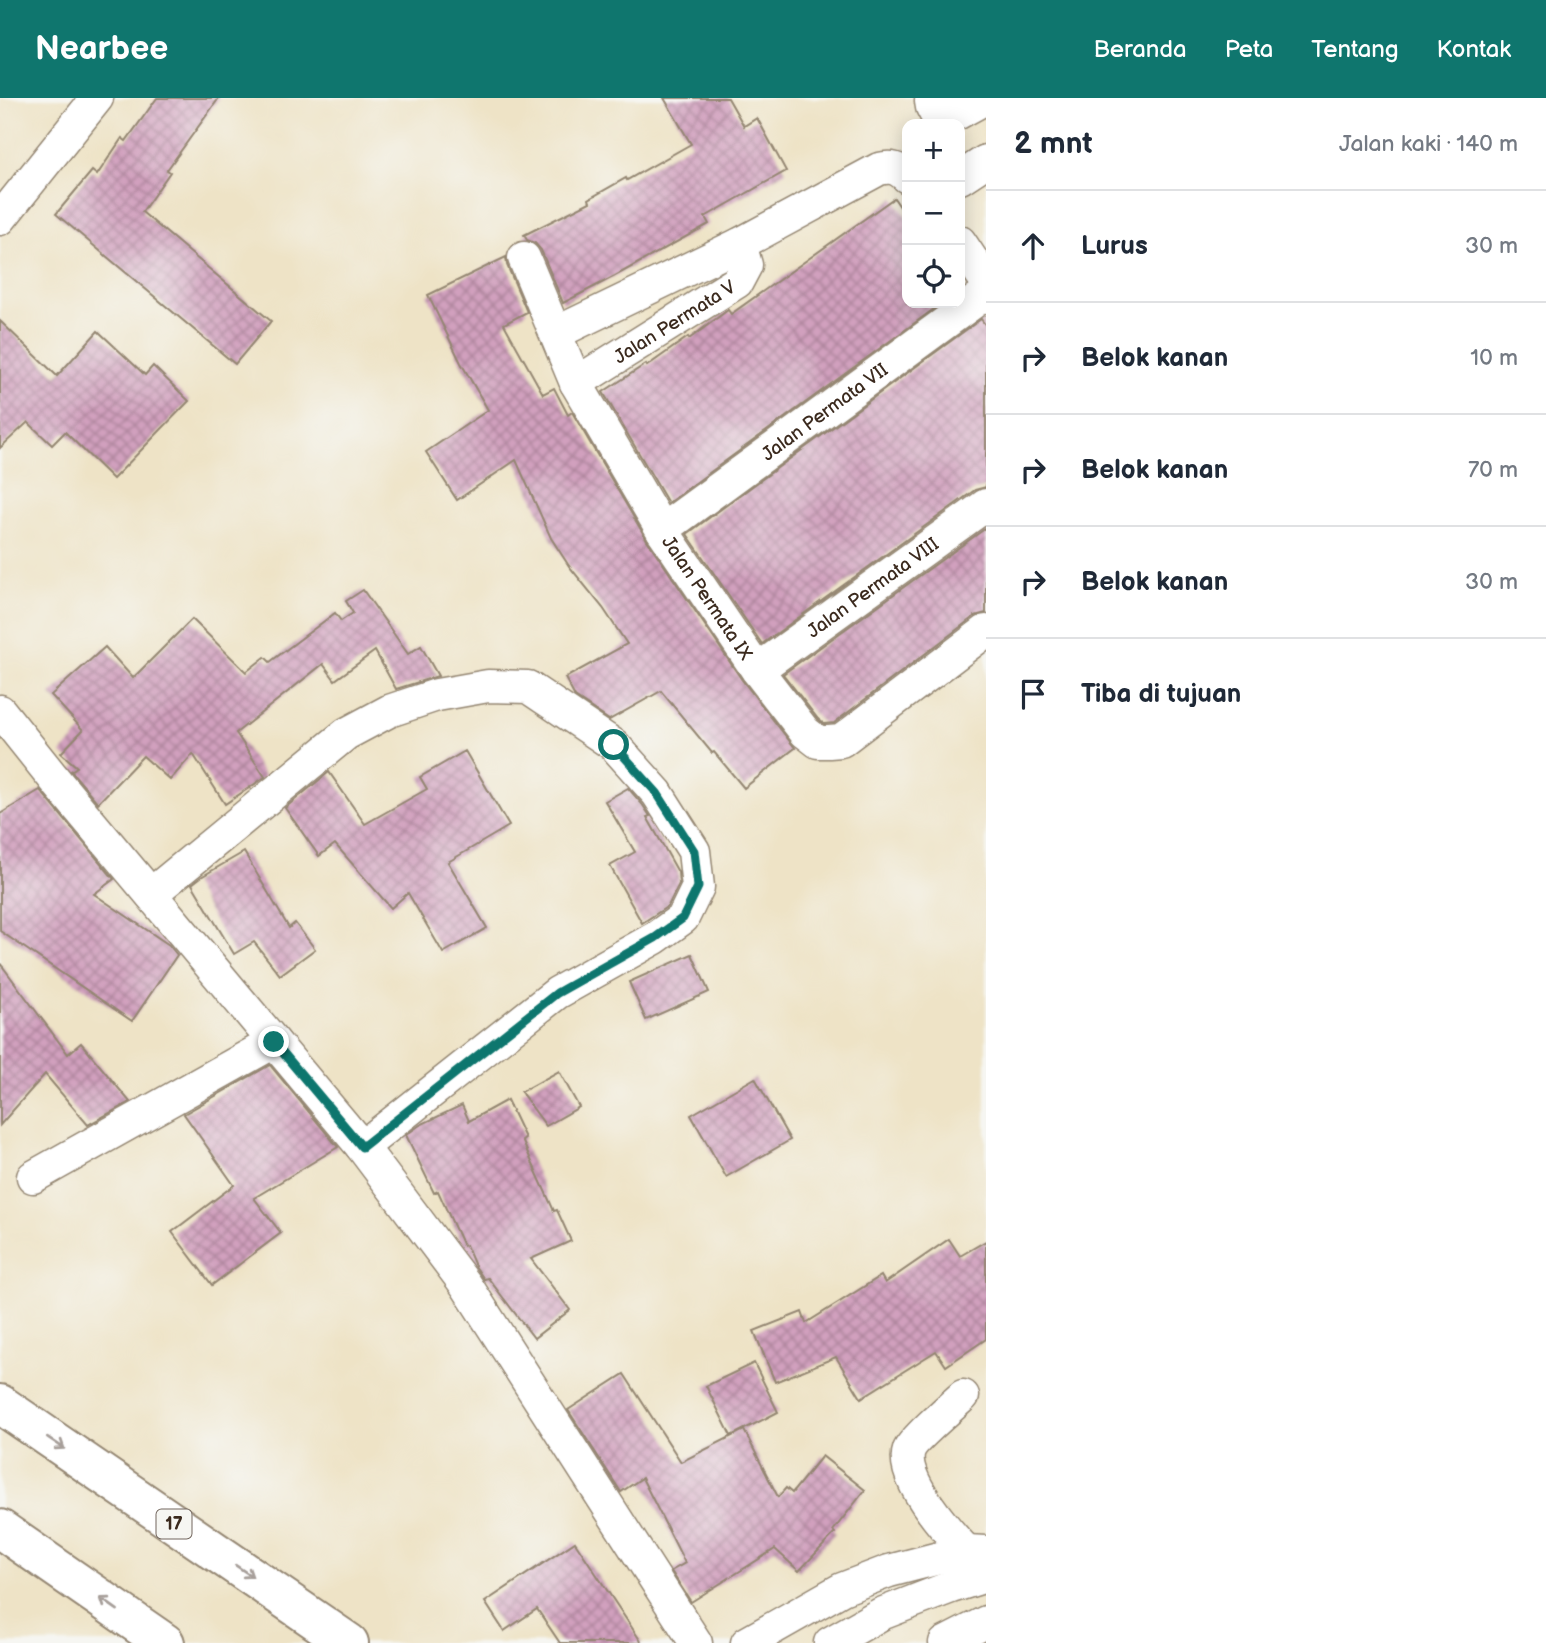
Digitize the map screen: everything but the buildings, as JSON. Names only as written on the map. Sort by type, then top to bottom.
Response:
[{"type":"highway","name":"17","points":[[0,1404],[349,1643]]},
{"type":"highway","points":[[0,1529],[165,1643]]},
{"type":"street","points":[[0,219],[97,98]]},
{"type":"street","points":[[937,112],[986,98]]},
{"type":"street","name":"Jalan Permata V","points":[[556,333],[740,244],[879,169],[889,167],[902,173]]},
{"type":"street","name":"Jalan Permata V","points":[[576,383],[737,282],[746,265],[740,244]]},
{"type":"street","points":[[961,245],[986,281]]},
{"type":"street","name":"Jalan Permata IX","points":[[524,258],[576,383],[662,530],[757,670],[806,732],[818,741],[841,741],[986,631]]},
{"type":"street","name":"Jalan Permata VII","points":[[662,530],[986,293]]},
{"type":"street","name":"Jalan Permata VIII","points":[[757,670],[986,505]]},
{"type":"street","points":[[151,894],[346,734],[389,711],[437,695],[488,687],[528,687],[614,745],[657,793],[694,851],[698,887],[683,918],[655,938],[557,993],[362,1147]]},
{"type":"street","points":[[0,711],[362,1147],[466,1285],[696,1643]]},
{"type":"street","points":[[33,1178],[274,1042]]},
{"type":"street","points":[[963,1396],[909,1448],[908,1461],[910,1475],[941,1525],[976,1552]]},
{"type":"street","points":[[747,1643],[842,1589],[890,1570],[976,1552]]},
{"type":"street","points":[[830,1643],[881,1614],[986,1576]]},
{"type":"street","points":[[945,1643],[986,1622]]},
{"type":"route","points":[[274,1042],[362,1147],[557,993],[655,938],[683,918],[698,887],[694,851],[657,793],[614,745]]}]
